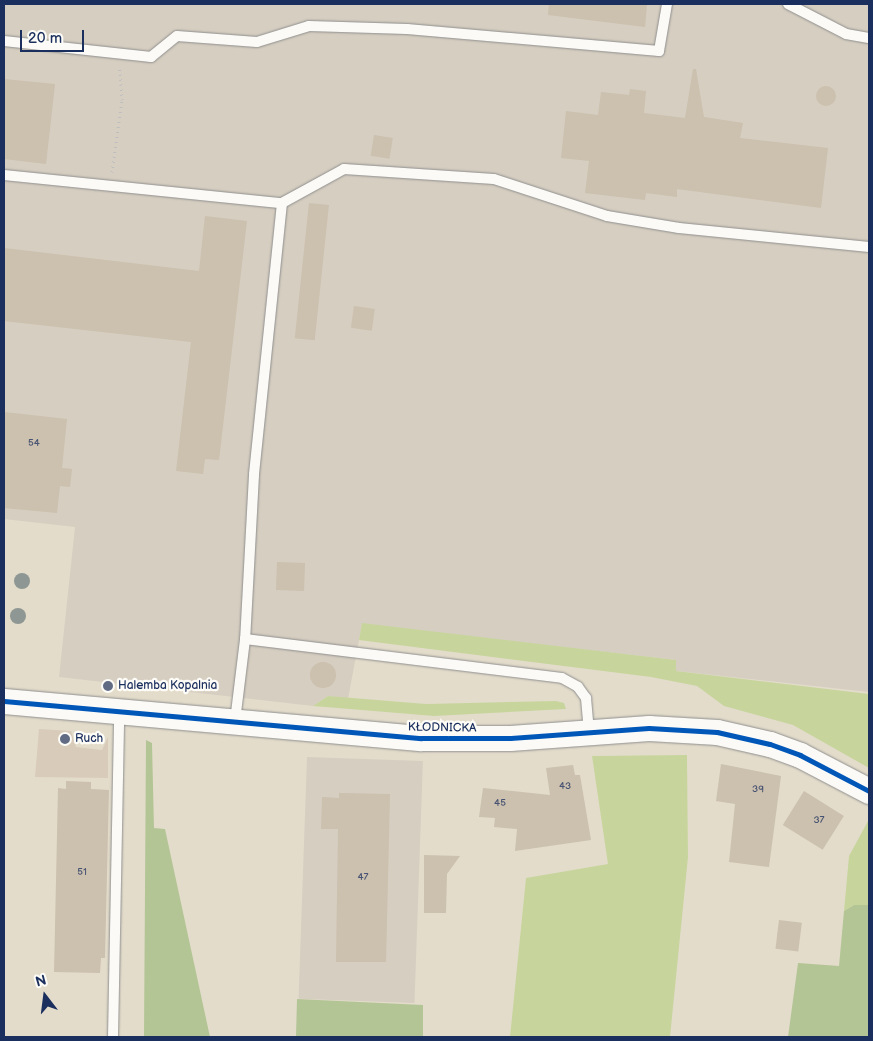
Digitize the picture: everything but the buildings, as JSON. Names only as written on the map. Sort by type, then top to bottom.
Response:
[{"type":"street","name":"KŁODNICKA","points":[[4,701],[421,738],[510,738],[589,732],[683,729],[745,737],[800,755],[869,791]]},
{"type":"lane","points":[[4,41],[120,56],[150,57],[177,36],[257,42],[309,26],[407,29],[659,51],[667,4]]},
{"type":"lane","points":[[788,4],[846,34],[869,38]]},
{"type":"lane","points":[[4,175],[282,203],[344,169],[494,179],[607,216],[679,228],[869,247]]},
{"type":"lane","points":[[234,722],[245,639],[254,475],[282,203]]},
{"type":"lane","points":[[245,639],[562,678],[578,687],[586,698],[589,732]]},
{"type":"lane","points":[[113,1037],[119,712]]},
{"type":"path","points":[[113,166],[122,100],[120,56]]},
{"type":"shaded area","points":[[4,4],[869,4],[869,692],[676,671],[676,660],[362,624],[348,699],[328,696],[313,706],[59,677],[75,527],[4,519]]},
{"type":"shaded area","points":[[39,729],[71,731],[76,747],[102,750],[108,737],[108,778],[35,777]]},
{"type":"shaded area","points":[[307,757],[423,761],[414,1003],[299,999]]},
{"type":"green space","points":[[362,623],[676,660],[676,671],[869,694],[869,768],[793,725],[724,706],[697,686],[651,677],[359,640]]},
{"type":"green space","points":[[328,696],[426,704],[556,701],[564,703],[566,709],[434,716],[313,706]]},
{"type":"green space","points":[[146,740],[152,743],[154,828],[165,829],[210,1037],[144,1037]]},
{"type":"green space","points":[[687,755],[688,857],[670,1037],[510,1037],[526,878],[608,864],[592,756]]},
{"type":"green space","points":[[868,821],[869,905],[854,905],[844,911],[849,856]]},
{"type":"green space","points":[[854,905],[869,905],[869,1037],[788,1037],[798,963],[839,966],[844,911]]},
{"type":"green space","points":[[297,999],[423,1005],[423,1037],[296,1037]]},
{"type":"cycle path","points":[[4,701],[421,738],[510,738],[649,728],[717,732],[770,744],[800,755],[869,791]]},
{"type":"place","name":"Halemba Kopalnia","points":[[108,686]]},
{"type":"place","name":"Ruch","points":[[65,739]]}]
